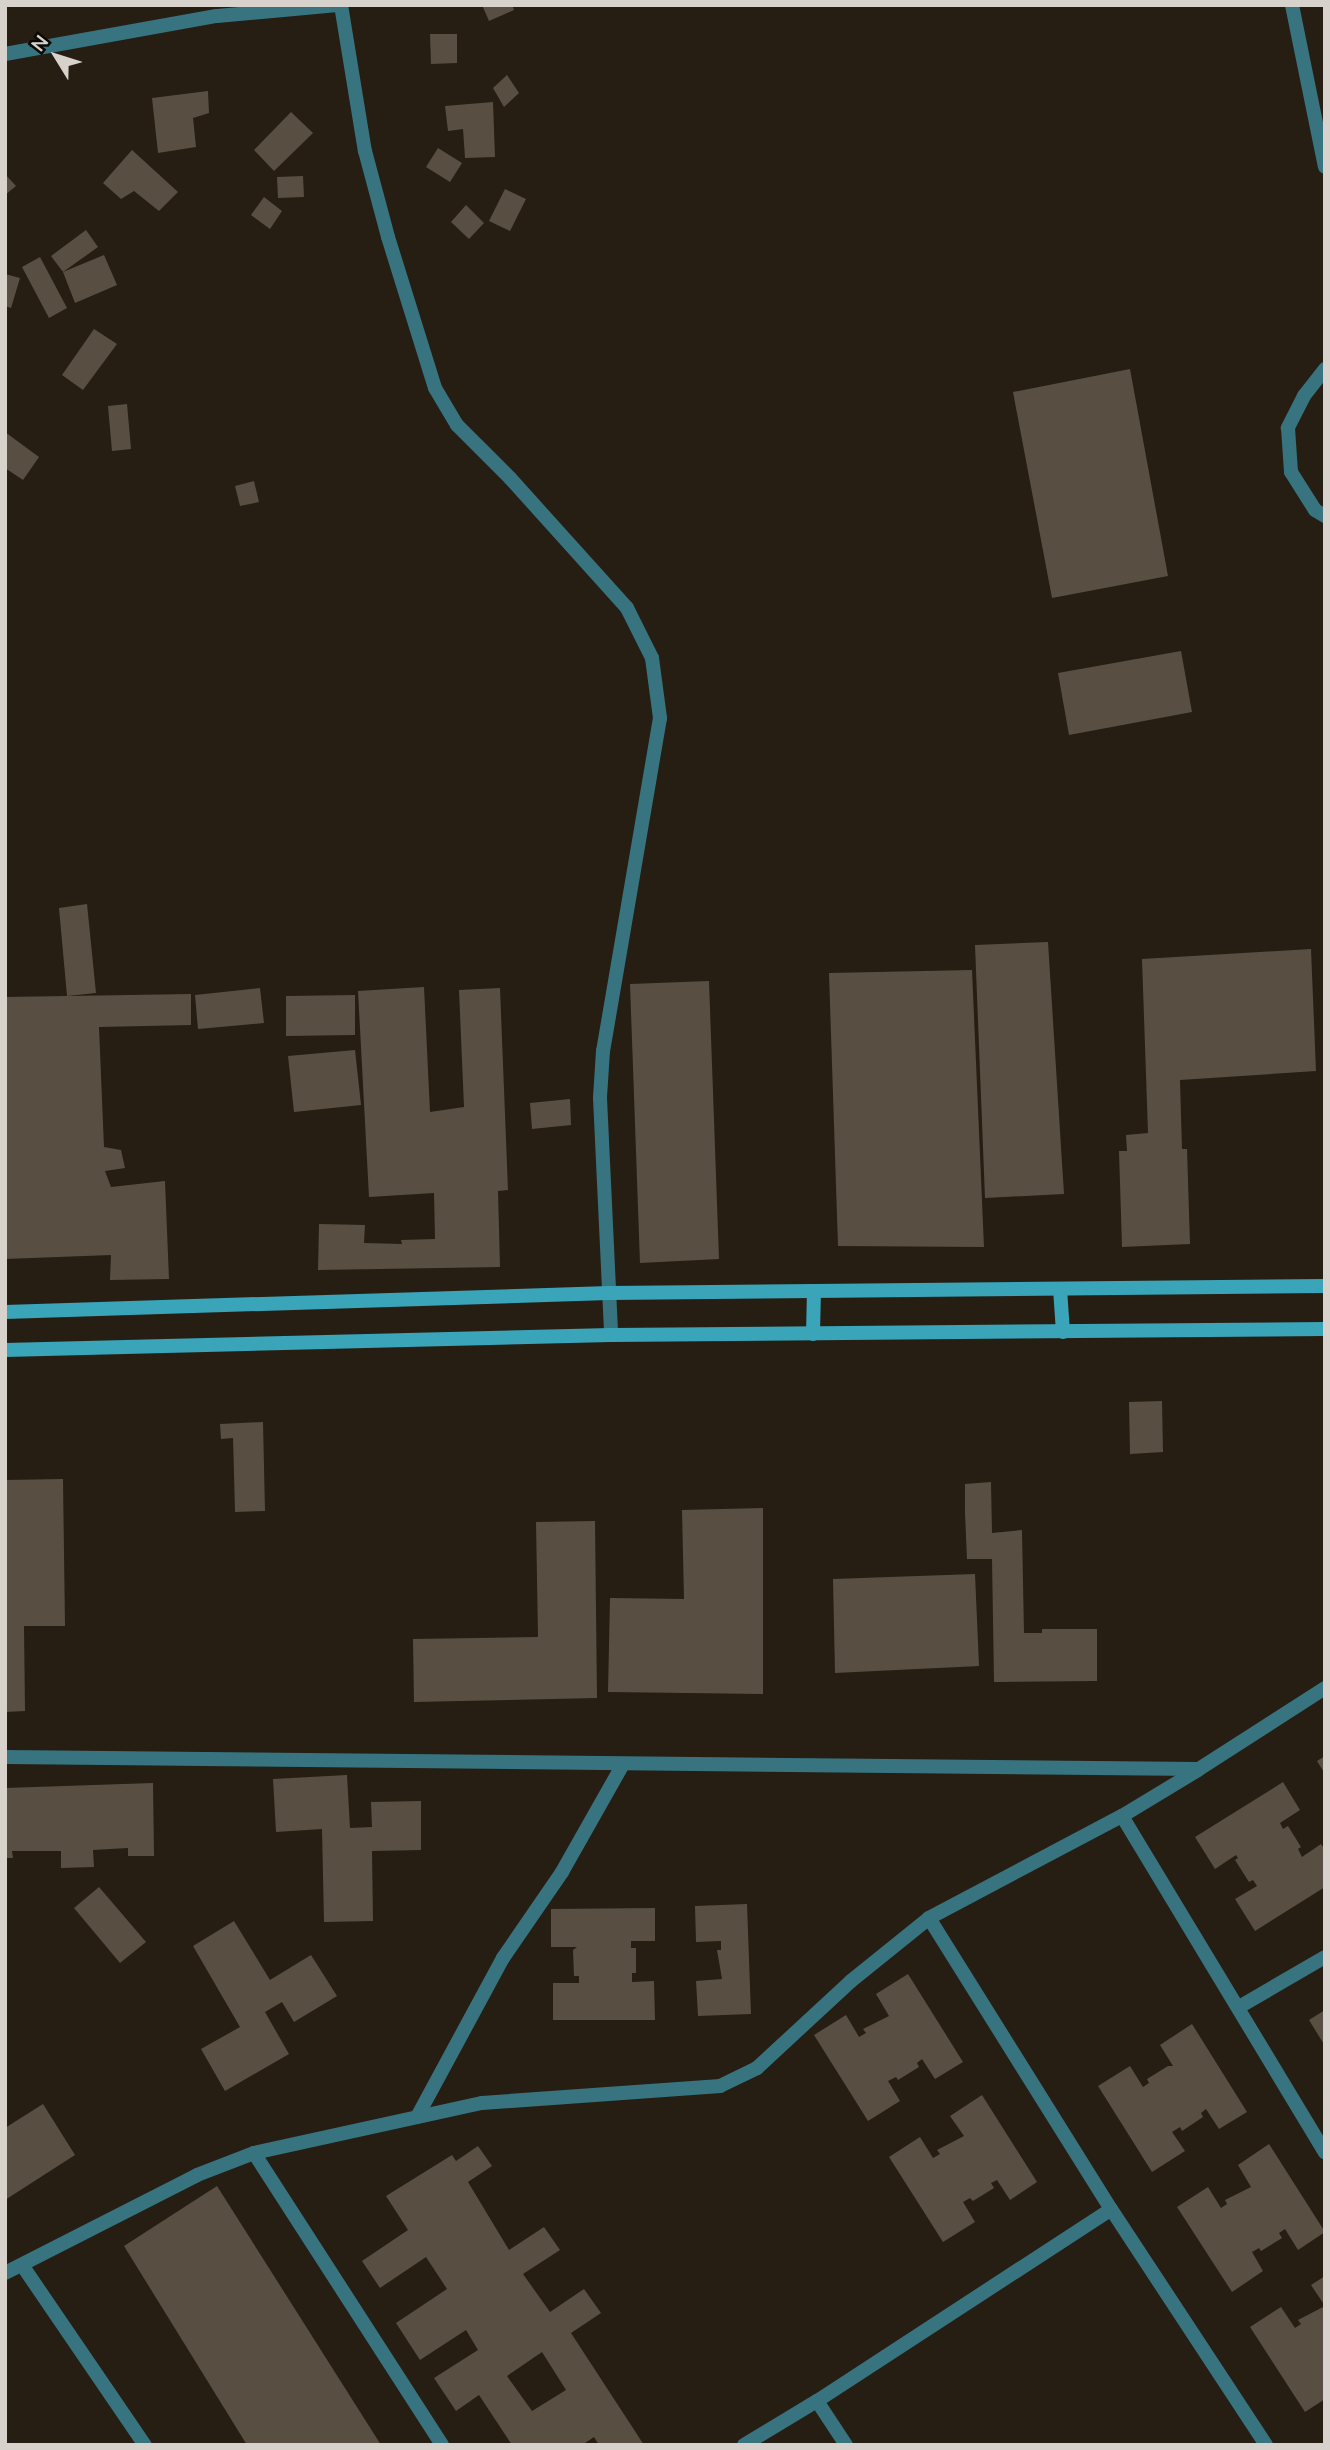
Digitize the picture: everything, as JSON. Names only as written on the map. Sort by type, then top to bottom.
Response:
[{"type":"street","points":[[5,54],[217,16],[339,5],[365,151],[388,237],[435,388],[457,425],[510,478],[627,608],[652,658],[660,718],[603,1051],[600,1098],[611,1335]]},
{"type":"street","points":[[1292,5],[1325,167]]},
{"type":"street","points":[[1325,369],[1304,396],[1288,428],[1291,472],[1315,510],[1325,516]]},
{"type":"street","points":[[5,1312],[609,1293],[1325,1286]]},
{"type":"street","points":[[1060,1289],[1063,1332]]},
{"type":"street","points":[[813,1334],[814,1291]]},
{"type":"street","points":[[5,1350],[611,1335],[1325,1329]]},
{"type":"street","points":[[5,2273],[197,2175],[254,2153],[482,2103],[720,2086],[757,2068],[850,1981],[929,1918],[1122,1816],[1325,1688]]},
{"type":"street","points":[[5,1757],[1199,1769]]},
{"type":"street","points":[[417,2117],[503,1958],[562,1872],[623,1764]]},
{"type":"street","points":[[1122,1816],[1325,2153]]},
{"type":"street","points":[[929,1918],[1111,2209],[1266,2445]]},
{"type":"street","points":[[1239,2007],[1325,1957]]},
{"type":"street","points":[[254,2153],[442,2445]]},
{"type":"street","points":[[744,2445],[817,2401],[1111,2209]]},
{"type":"street","points":[[22,2266],[143,2444]]},
{"type":"street","points":[[817,2401],[846,2445]]},
{"type":"building","points":[[482,5],[512,5],[514,10],[489,21]]},
{"type":"building","points":[[430,34],[457,34],[457,63],[431,64]]},
{"type":"building","points":[[507,75],[519,93],[504,107],[493,88]]},
{"type":"building","points":[[208,91],[209,113],[193,118],[196,147],[158,153],[152,98]]},
{"type":"building","points":[[493,102],[495,157],[465,158],[463,129],[448,131],[445,106]]},
{"type":"building","points":[[291,112],[313,133],[274,171],[254,150]]},
{"type":"building","points":[[438,148],[462,163],[450,182],[426,167]]},
{"type":"building","points":[[132,150],[178,192],[159,211],[134,191],[121,199],[103,183]]},
{"type":"building","points":[[5,174],[16,186],[5,195]]},
{"type":"building","points":[[303,176],[304,197],[278,198],[277,177]]},
{"type":"building","points":[[505,189],[526,199],[510,231],[489,221]]},
{"type":"building","points":[[264,197],[282,211],[270,229],[251,215]]},
{"type":"building","points":[[466,205],[484,223],[469,239],[451,222]]},
{"type":"building","points":[[86,230],[98,247],[63,272],[51,256]]},
{"type":"building","points":[[104,255],[117,285],[75,303],[63,272]]},
{"type":"building","points":[[40,257],[67,308],[49,318],[22,267]]},
{"type":"building","points":[[5,274],[20,278],[11,308],[5,306]]},
{"type":"building","points":[[94,329],[117,344],[83,390],[62,375]]},
{"type":"building","points":[[1130,369],[1168,576],[1052,598],[1013,392]]},
{"type":"building","points":[[127,404],[131,449],[112,451],[108,406]]},
{"type":"building","points":[[5,432],[39,457],[23,480],[5,468]]},
{"type":"building","points":[[254,481],[259,502],[240,506],[235,486]]},
{"type":"building","points":[[1181,651],[1192,712],[1069,735],[1058,673]]},
{"type":"building","points":[[87,904],[96,993],[67,996],[59,908]]},
{"type":"building","points":[[1048,942],[1064,1194],[985,1198],[975,945]]},
{"type":"building","points":[[1311,949],[1316,1071],[1180,1080],[1182,1149],[1187,1149],[1190,1244],[1122,1247],[1119,1151],[1127,1151],[1126,1135],[1148,1133],[1142,959]]},
{"type":"building","points":[[972,970],[984,1247],[838,1246],[829,973]]},
{"type":"building","points":[[709,981],[719,1259],[640,1263],[630,984]]},
{"type":"building","points":[[424,987],[430,1112],[464,1107],[459,990],[500,988],[508,1190],[498,1191],[500,1267],[318,1270],[319,1224],[365,1225],[364,1243],[402,1244],[401,1240],[435,1239],[434,1193],[369,1197],[358,991]]},
{"type":"building","points":[[260,988],[264,1023],[198,1029],[195,995]]},
{"type":"building","points":[[191,994],[191,1025],[99,1027],[104,1147],[121,1150],[125,1168],[105,1171],[111,1187],[165,1181],[169,1279],[110,1280],[111,1255],[5,1259],[5,997]]},
{"type":"building","points":[[355,995],[355,1035],[286,1036],[286,996]]},
{"type":"building","points":[[355,1050],[361,1105],[294,1112],[288,1056]]},
{"type":"building","points":[[570,1099],[571,1125],[532,1129],[530,1103]]},
{"type":"building","points":[[1162,1401],[1163,1452],[1130,1454],[1129,1402]]},
{"type":"building","points":[[263,1422],[265,1511],[235,1512],[233,1438],[221,1439],[220,1424]]},
{"type":"building","points":[[63,1479],[65,1626],[24,1626],[25,1711],[5,1712],[5,1480]]},
{"type":"building","points":[[991,1482],[992,1533],[1022,1530],[1024,1633],[1042,1633],[1042,1629],[1097,1629],[1097,1681],[994,1682],[992,1559],[967,1559],[965,1513],[965,1484]]},
{"type":"building","points":[[763,1508],[763,1694],[608,1692],[610,1598],[684,1599],[682,1510]]},
{"type":"building","points":[[595,1521],[597,1698],[414,1702],[413,1639],[538,1637],[536,1522]]},
{"type":"building","points":[[975,1574],[979,1666],[835,1673],[833,1579]]},
{"type":"building","points":[[1325,1756],[1325,1774],[1317,1761]]},
{"type":"building","points":[[347,1775],[350,1828],[372,1827],[371,1802],[421,1801],[421,1850],[372,1851],[373,1921],[324,1922],[322,1829],[276,1832],[273,1779]]},
{"type":"building","points":[[1283,1782],[1300,1810],[1280,1823],[1283,1829],[1288,1826],[1301,1847],[1298,1849],[1302,1857],[1321,1844],[1325,1850],[1325,1887],[1255,1931],[1235,1899],[1257,1886],[1253,1880],[1249,1882],[1235,1860],[1238,1858],[1236,1855],[1215,1869],[1195,1837]]},
{"type":"building","points":[[153,1783],[154,1856],[128,1856],[128,1848],[93,1850],[94,1867],[61,1868],[61,1851],[12,1851],[13,1858],[5,1858],[5,1788]]},
{"type":"building","points":[[99,1887],[146,1942],[120,1963],[74,1908]]},
{"type":"building","points":[[747,1904],[751,2014],[698,2016],[696,1981],[722,1979],[717,1950],[721,1950],[721,1941],[696,1942],[695,1906]]},
{"type":"building","points":[[655,1908],[655,1941],[631,1941],[631,1948],[636,1948],[636,1973],[632,1973],[632,1982],[654,1981],[655,2020],[553,2020],[553,1983],[579,1983],[579,1976],[574,1976],[573,1950],[577,1947],[551,1947],[551,1909]]},
{"type":"building","points":[[234,1921],[270,1980],[311,1955],[337,1996],[294,2022],[282,2002],[265,2012],[289,2054],[225,2091],[201,2049],[240,2027],[193,1946]]},
{"type":"building","points":[[908,1974],[963,2062],[935,2079],[922,2059],[917,2063],[919,2067],[898,2080],[896,2077],[888,2081],[900,2101],[868,2121],[814,2035],[846,2015],[859,2037],[866,2033],[863,2029],[889,2016],[876,1994]]},
{"type":"building","points":[[1325,2010],[1325,2046],[1309,2020]]},
{"type":"building","points":[[1192,2024],[1247,2112],[1219,2129],[1206,2109],[1201,2113],[1203,2117],[1182,2131],[1180,2127],[1172,2132],[1185,2151],[1152,2172],[1098,2086],[1130,2066],[1143,2087],[1149,2083],[1147,2079],[1168,2066],[1173,2066],[1160,2045]]},
{"type":"building","points":[[982,2095],[1037,2182],[1010,2200],[997,2180],[991,2183],[994,2188],[973,2201],[970,2198],[963,2202],[975,2222],[943,2242],[889,2157],[920,2137],[933,2158],[940,2154],[937,2150],[964,2136],[950,2116]]},
{"type":"building","points":[[43,2104],[75,2155],[5,2200],[5,2128]]},
{"type":"building","points":[[1269,2144],[1325,2232],[1298,2250],[1285,2229],[1279,2233],[1282,2238],[1261,2251],[1259,2248],[1252,2252],[1263,2271],[1232,2292],[1177,2207],[1208,2187],[1221,2208],[1227,2204],[1225,2200],[1251,2187],[1238,2165]]},
{"type":"building","points":[[478,2146],[492,2166],[468,2182],[509,2250],[544,2227],[560,2250],[523,2274],[550,2312],[584,2289],[601,2313],[571,2333],[644,2445],[599,2445],[594,2437],[582,2445],[512,2445],[479,2395],[456,2411],[434,2378],[478,2350],[466,2330],[420,2360],[396,2323],[447,2289],[426,2257],[380,2288],[362,2261],[408,2230],[386,2196],[452,2155],[456,2161]],"holes":[[[542,2352],[566,2390],[532,2411],[507,2376]]]},
{"type":"building","points":[[217,2186],[381,2445],[247,2445],[124,2246]]},
{"type":"building","points":[[1325,2276],[1325,2306],[1311,2285]]},
{"type":"building","points":[[1325,2306],[1325,2399],[1305,2412],[1250,2327],[1281,2307],[1295,2328],[1301,2324],[1298,2320]]}]
